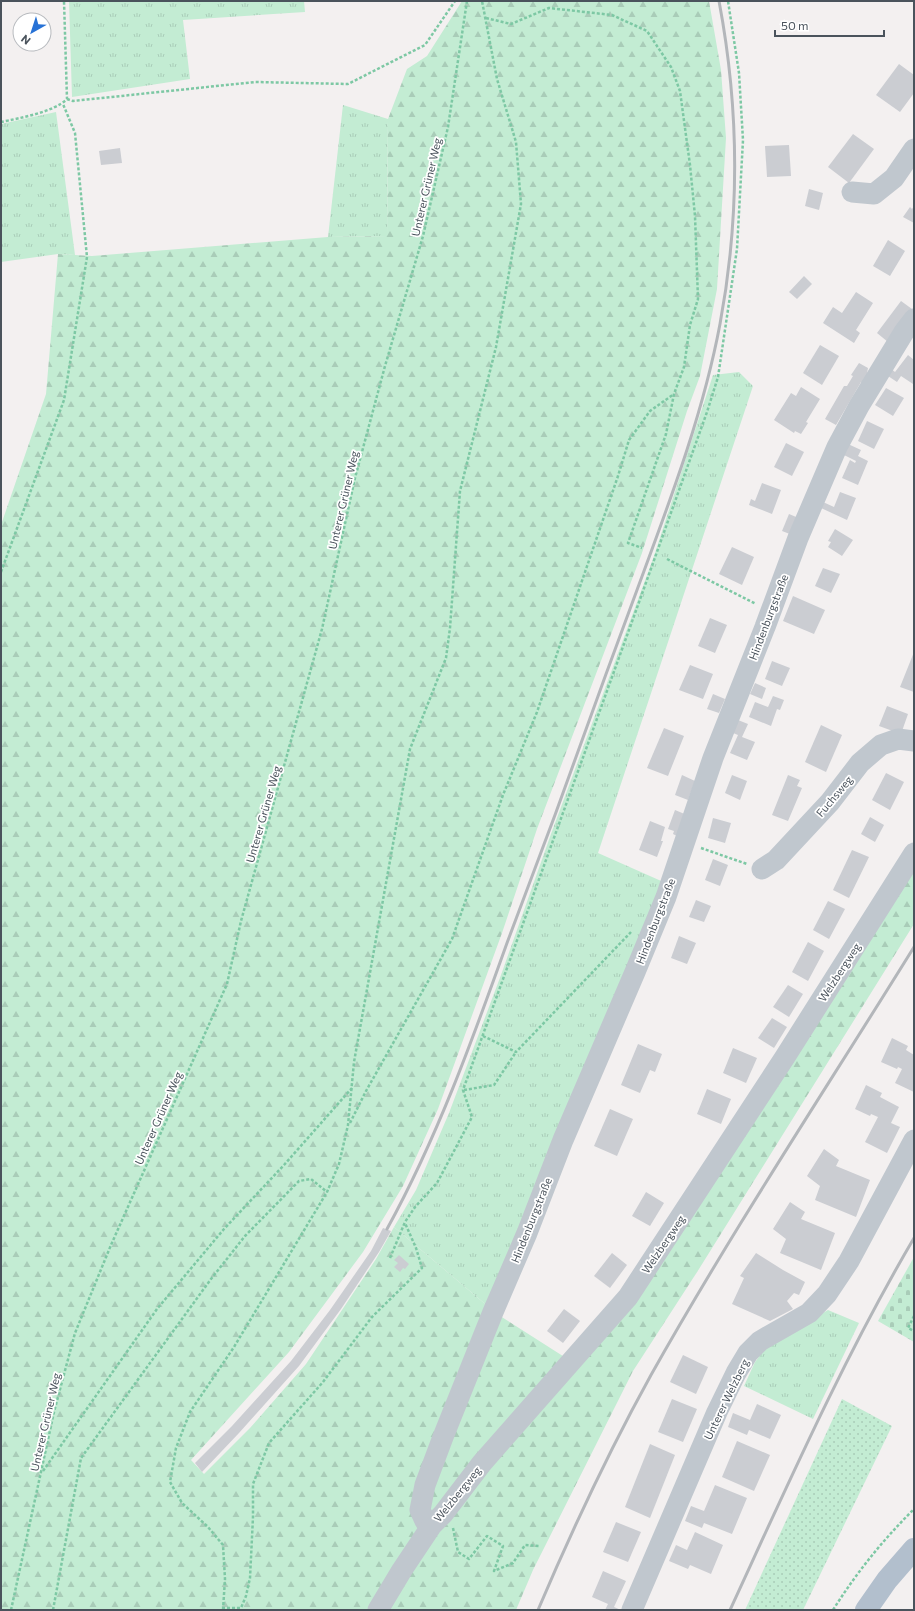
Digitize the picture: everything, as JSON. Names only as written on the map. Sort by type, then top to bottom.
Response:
[{"type":"main road","points":[[866,1610],[887,1580],[914,1549]]},
{"type":"street","points":[[852,192],[874,194],[894,178],[914,149]]},
{"type":"street","name":"Hindenburgstraße","points":[[442,1514],[425,1521],[420,1510],[425,1485],[563,1140],[666,897],[712,758],[771,612],[798,538],[837,447],[858,406],[904,332],[914,319]]},
{"type":"street","name":"Fuchsweg","points":[[762,869],[776,860],[830,802],[860,763],[881,745],[898,739],[914,741]]},
{"type":"street","name":"Welzbergweg","points":[[378,1610],[402,1570],[442,1514],[482,1463],[628,1298],[776,1070],[914,853]]},
{"type":"street","name":"Unterer Welzberg","points":[[632,1610],[717,1412],[740,1366],[748,1353],[760,1341],[809,1313],[827,1294],[849,1261],[914,1140]]},
{"type":"path","points":[[1,122],[49,109],[63,104],[67,99],[64,1]]},
{"type":"path","points":[[67,99],[73,101],[255,82],[348,84],[425,46],[455,1]]},
{"type":"path","name":"Unterer Grüner Weg","points":[[11,1610],[54,1412],[76,1333],[111,1245],[226,984],[241,921],[322,629],[355,478],[385,366],[424,236],[448,127],[467,1]]},
{"type":"path","points":[[405,1222],[422,1268],[372,1317],[323,1382],[269,1443],[253,1484],[250,1570],[246,1596],[241,1608],[222,1609],[225,1579],[223,1545],[208,1527],[182,1502],[170,1482],[176,1448],[190,1412],[234,1347],[327,1192],[339,1164],[348,1125],[354,1062],[410,749],[446,658],[450,628],[460,491],[496,346],[521,204],[516,142],[497,79],[482,1]]},
{"type":"path","points":[[390,1258],[405,1222],[415,1207],[437,1183],[472,1117],[463,1090],[638,606],[718,377],[738,249],[743,140],[739,72],[728,1]]},
{"type":"path","points":[[486,18],[511,24],[549,8],[612,14],[647,31],[671,68],[680,91],[695,216],[698,299],[690,325],[684,367],[674,394],[666,434],[628,543],[642,548]]},
{"type":"path","points":[[1,572],[64,400],[87,257],[75,133],[63,104]]},
{"type":"path","points":[[348,1125],[452,939],[503,795],[537,712],[618,476],[628,440],[650,411],[674,394]]},
{"type":"path","points":[[668,559],[771,612]]},
{"type":"path","points":[[685,843],[762,869]]},
{"type":"path","points":[[463,1090],[494,1085],[516,1052],[633,931]]},
{"type":"path","points":[[483,1036],[516,1052]]},
{"type":"path","points":[[41,1474],[157,1309],[224,1229],[284,1165],[352,1088]]},
{"type":"path","points":[[53,1610],[81,1458],[182,1318],[245,1236],[299,1181],[311,1178],[327,1192]]},
{"type":"path","points":[[914,1316],[908,1328],[914,1331]]},
{"type":"path","points":[[833,1610],[854,1577],[889,1534],[914,1509]]},
{"type":"path","points":[[442,1514],[458,1552],[469,1559],[486,1536],[503,1546],[494,1571],[512,1563],[525,1545],[539,1546]]},
{"type":"green space","points":[[69,1],[304,1],[305,12],[183,20],[190,79],[72,97]]},
{"type":"green space","points":[[462,1],[709,1],[721,70],[726,138],[717,289],[700,376],[687,411],[642,553],[537,829],[502,933],[438,1109],[403,1186],[363,1252],[289,1352],[191,1460],[204,1474],[250,1428],[306,1364],[376,1259],[394,1227],[497,1314],[566,1358],[632,1301],[914,867],[914,924],[699,1269],[633,1371],[533,1570],[516,1610],[1,1610],[1,525],[46,394],[58,254],[92,256],[328,237],[387,236],[388,119],[407,69],[427,56]]},
{"type":"green space","points":[[343,105],[388,119],[387,236],[328,237]]},
{"type":"green space","points":[[56,112],[75,255],[58,254],[1,262],[1,124]]},
{"type":"green space","points":[[739,372],[753,386],[598,853],[677,888],[497,1314],[394,1227],[416,1190],[449,1113],[501,975],[551,834],[653,559],[713,375]]},
{"type":"green space","points":[[914,1257],[914,1342],[878,1321]]},
{"type":"green space","points":[[828,1310],[859,1323],[813,1419],[744,1386],[755,1362],[766,1347]]},
{"type":"green space","points":[[842,1399],[892,1426],[803,1610],[745,1610]]},
{"type":"building","points":[[899,64],[914,75],[914,93],[900,112],[876,95]]},
{"type":"building","points":[[853,134],[874,149],[849,183],[828,167]]},
{"type":"building","points":[[789,145],[791,176],[767,177],[765,146]]},
{"type":"building","points":[[120,148],[122,163],[101,165],[99,151]]},
{"type":"building","points":[[809,189],[823,193],[819,210],[805,206]]},
{"type":"building","points":[[914,206],[914,223],[903,217],[910,207],[912,209]]},
{"type":"building","points":[[888,240],[905,251],[890,276],[873,266]]},
{"type":"building","points":[[804,276],[812,284],[797,299],[789,292]]},
{"type":"building","points":[[856,292],[873,303],[856,330],[860,333],[854,343],[823,323],[833,307],[842,313]]},
{"type":"building","points":[[901,301],[912,309],[888,342],[877,333]]},
{"type":"building","points":[[820,345],[839,356],[822,385],[803,373]]},
{"type":"building","points":[[908,355],[914,360],[913,384],[901,376],[897,382],[885,374],[890,368],[895,372]]},
{"type":"building","points":[[859,363],[868,368],[865,384],[861,382],[836,425],[825,419],[844,386],[847,386],[853,376],[851,375]]},
{"type":"building","points":[[801,387],[820,399],[806,422],[808,423],[801,434],[795,431],[794,433],[774,420],[791,393],[796,396]]},
{"type":"building","points":[[886,388],[904,398],[893,416],[875,405]]},
{"type":"building","points":[[867,421],[884,429],[874,449],[858,441]]},
{"type":"building","points":[[786,443],[804,452],[792,476],[774,467]]},
{"type":"building","points":[[848,444],[861,450],[858,456],[868,461],[858,485],[842,478],[850,460],[855,463],[856,461],[844,455]]},
{"type":"building","points":[[762,483],[781,490],[772,514],[749,505],[751,499],[755,501]]},
{"type":"building","points":[[840,492],[856,498],[847,520],[821,508],[823,502],[834,507]]},
{"type":"building","points":[[789,514],[801,519],[795,536],[782,531]]},
{"type":"building","points":[[835,529],[853,540],[842,556],[828,547],[831,542],[828,541]]},
{"type":"building","points":[[732,547],[754,557],[742,585],[719,574]]},
{"type":"building","points":[[823,568],[840,574],[831,593],[815,586]]},
{"type":"building","points":[[793,596],[825,610],[814,634],[783,621]]},
{"type":"building","points":[[710,618],[727,625],[715,653],[698,646]]},
{"type":"building","points":[[914,652],[914,692],[900,687]]},
{"type":"building","points":[[772,661],[790,668],[782,686],[765,679]]},
{"type":"building","points":[[690,665],[713,674],[703,699],[679,690]]},
{"type":"building","points":[[755,683],[766,688],[762,699],[750,694]]},
{"type":"building","points":[[713,694],[725,699],[719,713],[707,709]]},
{"type":"building","points":[[773,696],[784,700],[780,710],[777,709],[771,726],[749,717],[755,702],[768,707]]},
{"type":"building","points":[[887,706],[908,714],[901,734],[879,726]]},
{"type":"building","points":[[733,718],[748,724],[742,737],[755,742],[747,760],[730,753],[738,735],[728,731]]},
{"type":"building","points":[[821,725],[842,735],[826,772],[805,762]]},
{"type":"building","points":[[664,728],[684,736],[668,776],[647,768]]},
{"type":"building","points":[[886,773],[904,782],[890,810],[872,800]]},
{"type":"building","points":[[682,775],[695,781],[688,800],[675,795]]},
{"type":"building","points":[[732,775],[747,781],[740,800],[725,793]]},
{"type":"building","points":[[788,775],[800,780],[797,786],[802,788],[788,821],[772,815]]},
{"type":"building","points":[[675,810],[687,815],[679,837],[673,834],[674,831],[668,829]]},
{"type":"building","points":[[870,817],[884,825],[875,842],[861,834]]},
{"type":"building","points":[[713,818],[731,823],[725,843],[708,838]]},
{"type":"building","points":[[650,821],[665,827],[661,841],[663,841],[657,857],[639,850]]},
{"type":"building","points":[[852,850],[869,857],[849,898],[833,890]]},
{"type":"building","points":[[713,859],[728,865],[720,886],[705,880]]},
{"type":"building","points":[[696,900],[711,906],[704,922],[689,917]]},
{"type":"building","points":[[828,901],[845,909],[829,939],[813,930]]},
{"type":"building","points":[[679,936],[696,943],[687,964],[671,958]]},
{"type":"building","points":[[808,942],[824,951],[808,981],[792,972]]},
{"type":"building","points":[[788,985],[803,994],[789,1017],[773,1007]]},
{"type":"building","points":[[772,1018],[787,1027],[774,1048],[758,1038]]},
{"type":"building","points":[[892,1038],[908,1046],[906,1050],[914,1055],[914,1092],[895,1083],[902,1069],[898,1067],[897,1069],[881,1062]]},
{"type":"building","points":[[638,1044],[662,1054],[655,1072],[650,1070],[640,1093],[621,1085]]},
{"type":"building","points":[[733,1048],[757,1058],[746,1083],[723,1073]]},
{"type":"building","points":[[866,1085],[882,1093],[880,1097],[899,1107],[891,1123],[900,1127],[887,1153],[865,1142],[878,1117],[871,1114],[870,1116],[855,1109]]},
{"type":"building","points":[[707,1089],[731,1099],[721,1124],[697,1114]]},
{"type":"building","points":[[610,1109],[633,1119],[617,1156],[594,1146]]},
{"type":"building","points":[[824,1149],[839,1160],[836,1166],[870,1180],[856,1217],[815,1200],[820,1186],[807,1176]]},
{"type":"building","points":[[646,1192],[664,1203],[650,1226],[632,1216]]},
{"type":"building","points":[[790,1202],[805,1212],[801,1219],[835,1233],[821,1270],[780,1253],[786,1239],[773,1229]]},
{"type":"building","points":[[383,1228],[391,1231],[379,1252],[341,1309],[299,1366],[202,1472],[195,1463],[232,1426],[291,1361],[330,1310],[371,1251]]},
{"type":"building","points":[[612,1253],[627,1265],[610,1288],[594,1276]]},
{"type":"building","points":[[756,1253],[805,1282],[799,1295],[794,1293],[787,1301],[793,1309],[770,1321],[732,1304],[744,1278],[740,1276]]},
{"type":"building","points":[[399,1255],[409,1264],[400,1272],[394,1267],[398,1263],[394,1260]]},
{"type":"building","points":[[564,1309],[580,1321],[563,1343],[547,1331]]},
{"type":"building","points":[[683,1355],[708,1367],[696,1394],[670,1382]]},
{"type":"building","points":[[672,1399],[697,1409],[683,1442],[658,1432]]},
{"type":"building","points":[[757,1404],[781,1415],[770,1439],[749,1430],[747,1435],[728,1427],[733,1413],[750,1420]]},
{"type":"building","points":[[737,1441],[770,1455],[754,1491],[722,1477]]},
{"type":"building","points":[[650,1444],[675,1455],[650,1518],[625,1507]]},
{"type":"building","points":[[715,1485],[747,1498],[732,1534],[704,1523],[702,1528],[685,1521],[691,1506],[704,1511]]},
{"type":"building","points":[[616,1522],[641,1532],[628,1562],[603,1552]]},
{"type":"building","points":[[695,1532],[723,1545],[711,1574],[690,1565],[688,1569],[669,1561],[676,1545],[687,1550]]},
{"type":"building","points":[[603,1571],[626,1581],[614,1607],[621,1610],[605,1610],[608,1604],[592,1597]]},
{"type":"railway","points":[[387,1229],[422,1160],[467,1053],[666,510],[706,387],[727,284],[734,203],[733,122],[730,81],[726,41],[719,1]]},
{"type":"railway","points":[[538,1610],[592,1491],[620,1433],[651,1375],[714,1266],[914,947]]},
{"type":"railway","points":[[730,1610],[795,1468],[840,1375],[888,1283],[914,1238]]}]
